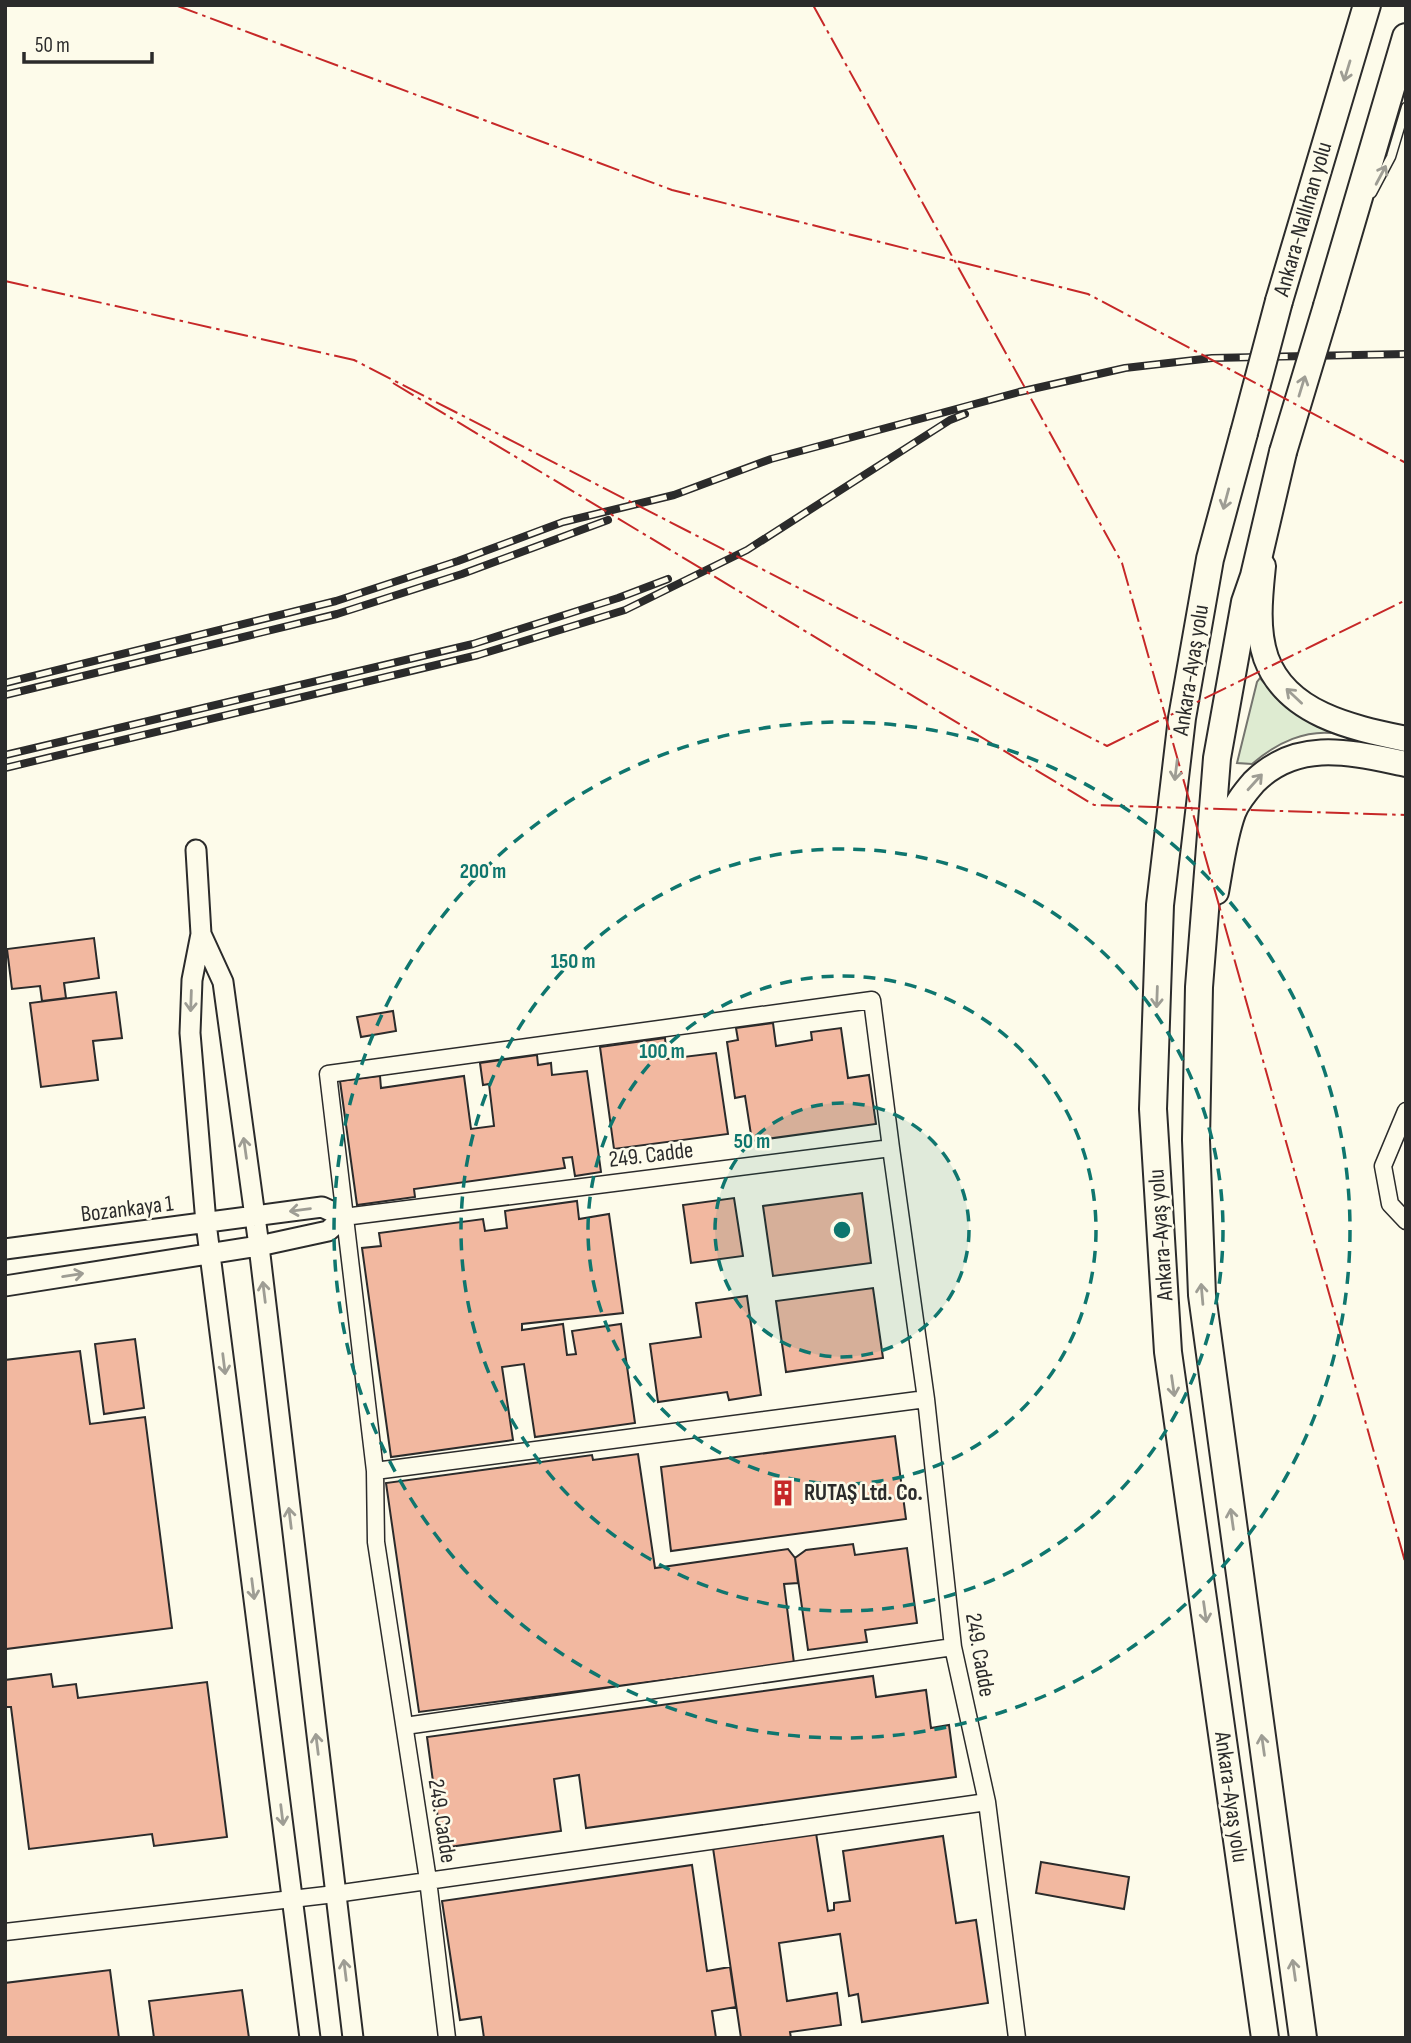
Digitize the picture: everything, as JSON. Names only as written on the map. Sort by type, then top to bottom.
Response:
[{"type":"highway","name":"Ankara-Nallıhan yolu","points":[[1244,433],[1279,300],[1367,5]]},
{"type":"highway","name":"Ankara-Nallıhan yolu","points":[[1283,452],[1406,37]]},
{"type":"highway","name":"Ankara-Ayaş yolu","points":[[1244,433],[1210,559],[1182,718],[1160,905],[1153,1109],[1168,1352],[1265,2038]]},
{"type":"highway","name":"Ankara-Ayaş yolu","points":[[1283,452],[1245,603],[1217,758],[1199,987],[1196,1140],[1202,1295],[1303,2038]]},
{"type":"main road","points":[[1269,509],[1261,591],[1262,639],[1267,660],[1284,686],[1302,703],[1324,716],[1354,728],[1406,739]]},
{"type":"main road","points":[[1199,987],[1226,839],[1234,810],[1250,787],[1264,772],[1284,760],[1328,752],[1406,764]]},
{"type":"street","points":[[195,850],[201,934],[192,980],[190,1032],[206,1223],[310,2038]]},
{"type":"street","points":[[201,934],[223,982],[259,1246],[353,2038]]},
{"type":"street","points":[[5,1286],[259,1246],[328,1231],[344,1217],[328,1074],[872,1000],[891,1148]]},
{"type":"street","points":[[1406,1111],[1383,1167],[1390,1204],[1406,1221]]},
{"type":"street","name":"249. Cadde","points":[[447,2038],[428,1880],[376,1542],[375,1471],[344,1217],[891,1148],[926,1399],[953,1647],[987,1802],[1017,2038]]},
{"type":"street","name":"Bozankaya 1","points":[[5,1249],[322,1207],[344,1217]]},
{"type":"street","points":[[375,1471],[926,1399]]},
{"type":"street","points":[[405,1726],[953,1647]]},
{"type":"street","points":[[5,1932],[335,1894],[987,1802]]},
{"type":"lane","points":[[1349,235],[1391,157],[1406,107]]},
{"type":"green space","points":[[1260,678],[1278,699],[1339,734],[1304,735],[1271,750],[1252,764],[1237,763]]},
{"type":"building","points":[[94,938],[99,978],[64,983],[66,998],[42,1001],[40,986],[12,989],[7,949]]},
{"type":"building","points":[[116,992],[122,1038],[93,1041],[98,1080],[41,1087],[30,1003]]},
{"type":"building","points":[[393,1011],[396,1031],[361,1037],[357,1017]]},
{"type":"building","points":[[773,1023],[776,1046],[812,1040],[811,1032],[841,1028],[848,1078],[869,1075],[876,1124],[752,1141],[745,1096],[735,1098],[727,1042],[738,1040],[736,1028]]},
{"type":"building","points":[[665,1038],[667,1059],[716,1053],[728,1134],[614,1149],[600,1047]]},
{"type":"building","points":[[537,1055],[538,1065],[551,1063],[552,1075],[587,1071],[601,1172],[575,1176],[572,1157],[563,1158],[565,1168],[414,1189],[415,1197],[357,1205],[340,1081],[380,1076],[381,1088],[464,1076],[471,1129],[494,1126],[489,1084],[483,1085],[480,1063]]},
{"type":"building","points":[[862,1193],[871,1263],[773,1276],[763,1206]]},
{"type":"building","points":[[734,1198],[743,1256],[691,1263],[683,1205]]},
{"type":"building","points":[[577,1201],[579,1219],[609,1214],[623,1313],[522,1324],[522,1330],[563,1324],[567,1355],[576,1354],[572,1331],[621,1324],[635,1423],[535,1437],[524,1364],[502,1367],[513,1440],[391,1457],[362,1248],[381,1246],[379,1233],[483,1219],[485,1231],[507,1228],[505,1211]]},
{"type":"building","points":[[873,1288],[883,1358],[786,1372],[776,1301]]},
{"type":"building","points":[[747,1296],[761,1395],[729,1400],[727,1392],[658,1402],[650,1344],[701,1337],[696,1303]]},
{"type":"building","points":[[135,1339],[144,1408],[104,1414],[95,1344]]},
{"type":"building","points":[[80,1351],[90,1424],[145,1417],[172,1628],[6,1649],[5,1360]]},
{"type":"building","name":"RUTAŞ Ltd. Co.","points":[[895,1436],[906,1519],[671,1551],[661,1467]]},
{"type":"building","points":[[638,1454],[655,1568],[788,1549],[795,1558],[798,1583],[784,1584],[794,1663],[419,1712],[386,1483],[592,1455],[593,1460]]},
{"type":"building","points":[[853,1544],[855,1555],[907,1548],[917,1623],[865,1630],[867,1642],[808,1650],[795,1558],[806,1550]]},
{"type":"building","points":[[51,1674],[53,1687],[76,1684],[78,1698],[207,1682],[227,1837],[154,1846],[152,1834],[29,1849],[11,1707],[5,1707],[5,1680]]},
{"type":"building","points":[[873,1676],[876,1697],[926,1690],[931,1728],[949,1725],[956,1777],[586,1828],[579,1775],[554,1779],[561,1831],[442,1848],[427,1737]]},
{"type":"building","points":[[816,1833],[828,1911],[834,1910],[834,1903],[850,1901],[843,1851],[943,1836],[956,1923],[976,1920],[988,2003],[862,2022],[858,1994],[849,1996],[840,1934],[779,1943],[787,2001],[837,1993],[841,2025],[790,2032],[791,2038],[741,2038],[713,1848]]},
{"type":"building","points":[[1041,1862],[1129,1877],[1124,1909],[1036,1893]]},
{"type":"building","points":[[692,1865],[707,1971],[730,1967],[736,2007],[712,2011],[716,2038],[484,2038],[481,2017],[460,2020],[442,1901]]},
{"type":"building","points":[[110,1970],[119,2038],[5,2038],[5,1983]]},
{"type":"building","points":[[242,1990],[249,2038],[154,2038],[149,2001]]},
{"type":"railway","points":[[5,683],[336,601],[458,561],[563,522],[674,495],[771,459],[1019,392],[1125,368],[1212,358],[1406,354]]},
{"type":"railway","points":[[5,768],[478,655],[625,610],[747,550],[950,420],[965,414]]},
{"type":"railway","points":[[5,695],[337,614],[462,574],[608,520]]},
{"type":"railway","points":[[5,755],[473,644],[618,598],[668,579]]},
{"type":"power","points":[[175,5],[672,190],[1088,294],[1406,463]]},
{"type":"power","points":[[813,5],[1122,563],[1406,1565]]},
{"type":"power","points":[[5,281],[354,360],[1107,746],[1406,600]]},
{"type":"power","points":[[393,383],[1094,805],[1406,815]]},
{"type":"place","name":"RUTAŞ Ltd. Co.","points":[[783,1493]]}]
